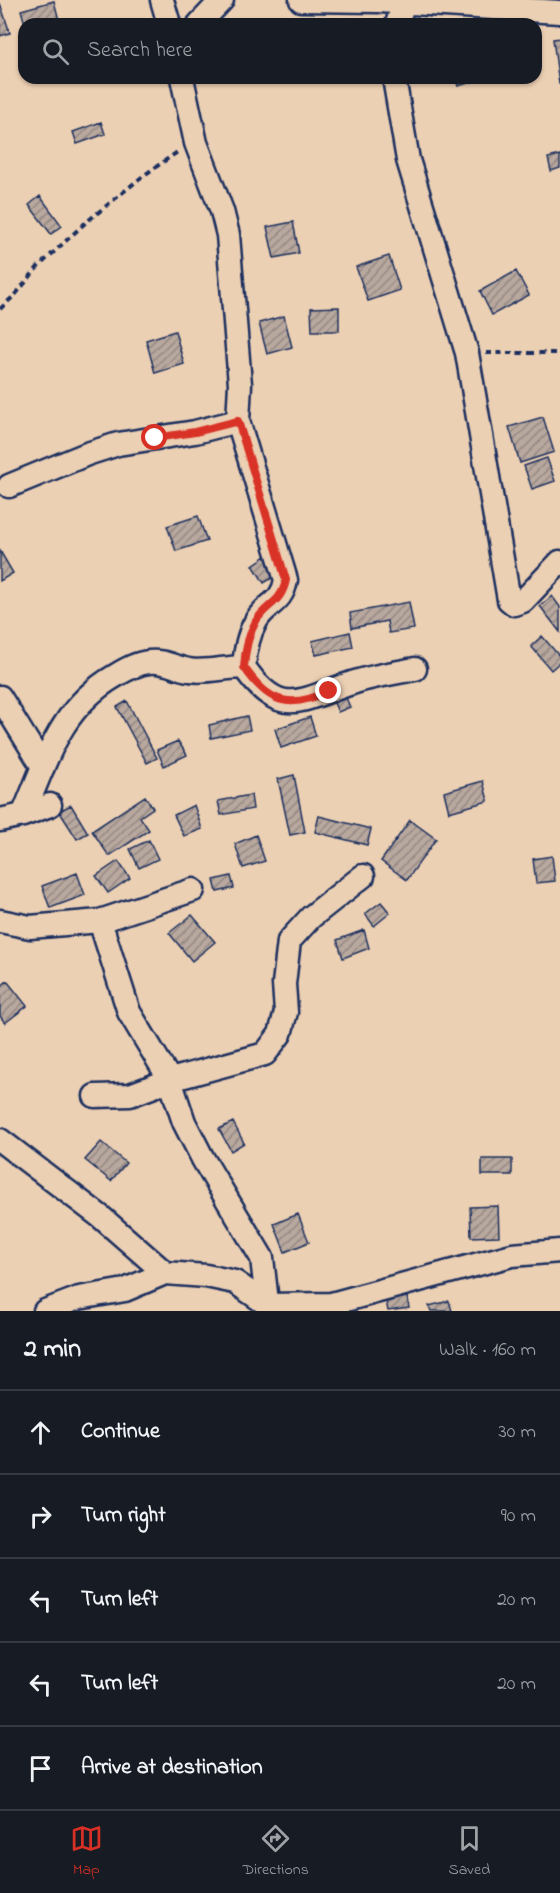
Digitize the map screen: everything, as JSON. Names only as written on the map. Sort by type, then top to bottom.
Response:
[{"type":"street","points":[[162,0],[167,18]]},
{"type":"street","points":[[205,18],[222,0]]},
{"type":"street","points":[[301,0],[378,0],[560,12]]},
{"type":"street","points":[[399,18],[404,2]]},
{"type":"street","points":[[183,84],[196,143],[222,211],[228,235],[240,384],[238,421],[286,580],[280,598],[268,607],[256,621],[246,649],[244,667],[252,679],[269,694],[276,699],[293,702],[310,700],[355,682],[415,669]]},
{"type":"street","points":[[395,84],[408,160],[467,353],[508,600],[514,604],[523,602],[560,562]]},
{"type":"street","points":[[9,486],[87,454],[118,444],[195,432],[238,421]]},
{"type":"street","points":[[23,814],[56,736],[74,709],[99,685],[128,668],[147,662],[167,662],[188,670],[206,672],[244,667]]},
{"type":"street","points":[[0,697],[43,767]]},
{"type":"street","points":[[0,820],[50,805]]},
{"type":"street","points":[[94,1096],[130,1095],[170,1080],[265,1054],[280,1034],[286,1012],[284,984],[289,941],[311,917],[363,876]]},
{"type":"street","points":[[0,921],[30,927],[100,921],[193,890]]},
{"type":"street","points":[[100,921],[129,1012],[170,1080],[184,1122],[203,1159],[262,1258],[268,1308]]},
{"type":"street","points":[[0,1140],[101,1217],[165,1273]]},
{"type":"street","points":[[45,1311],[79,1298],[125,1290],[165,1273],[206,1276],[235,1282],[268,1308],[331,1304],[512,1255],[560,1251]]},
{"type":"path","points":[[0,309],[16,294],[38,267],[84,224],[172,155],[196,143]]},
{"type":"path","points":[[467,353],[560,352]]},
{"type":"building","points":[[54,1],[58,18],[23,18],[21,10]]},
{"type":"building","points":[[0,3],[10,33],[0,36]]},
{"type":"building","points":[[560,38],[560,84],[559,84],[553,39]]},
{"type":"building","points":[[101,122],[105,134],[77,144],[73,132]]},
{"type":"building","points":[[560,155],[560,168],[551,171],[548,158]]},
{"type":"building","points":[[40,196],[62,226],[51,234],[29,205]]},
{"type":"building","points":[[293,222],[299,253],[274,258],[267,227]]},
{"type":"building","points":[[389,256],[400,290],[368,301],[356,267]]},
{"type":"building","points":[[516,271],[529,295],[492,315],[480,291]]},
{"type":"building","points":[[339,307],[339,331],[312,331],[311,308]]},
{"type":"building","points":[[284,316],[292,347],[267,354],[259,323]]},
{"type":"building","points":[[175,331],[184,364],[155,373],[146,340]]},
{"type":"building","points":[[543,417],[554,452],[520,463],[509,427]]},
{"type":"building","points":[[547,458],[555,481],[532,489],[524,466]]},
{"type":"building","points":[[198,516],[207,541],[176,551],[167,526]]},
{"type":"building","points":[[0,551],[13,573],[0,581]]},
{"type":"building","points":[[266,556],[277,575],[264,583],[253,565]]},
{"type":"building","points":[[552,596],[560,607],[560,632],[540,606]]},
{"type":"building","points":[[409,602],[414,629],[389,633],[387,621],[352,628],[350,613]]},
{"type":"building","points":[[350,632],[353,647],[316,655],[312,641]]},
{"type":"building","points":[[542,636],[560,657],[560,662],[551,670],[531,646]]},
{"type":"building","points":[[343,691],[350,707],[338,712],[331,696]]},
{"type":"building","points":[[127,701],[157,758],[147,763],[117,707]]},
{"type":"building","points":[[247,716],[250,730],[211,738],[209,725]]},
{"type":"building","points":[[310,717],[316,736],[281,748],[275,729]]},
{"type":"building","points":[[178,741],[187,755],[164,766],[157,750]]},
{"type":"building","points":[[294,775],[305,832],[290,835],[278,779]]},
{"type":"building","points":[[483,781],[488,801],[449,812],[444,792]]},
{"type":"building","points":[[251,795],[253,809],[221,815],[218,801]]},
{"type":"building","points":[[145,796],[153,808],[140,817],[149,830],[109,856],[92,831]]},
{"type":"building","points":[[71,805],[88,833],[77,839],[59,811]]},
{"type":"building","points":[[194,805],[202,829],[184,836],[174,815]]},
{"type":"building","points":[[319,816],[371,829],[367,845],[315,832]]},
{"type":"building","points":[[410,820],[436,839],[407,880],[381,861]]},
{"type":"building","points":[[256,835],[265,861],[243,868],[235,844]]},
{"type":"building","points":[[149,840],[158,859],[139,868],[130,849]]},
{"type":"building","points":[[552,856],[555,881],[536,883],[533,859]]},
{"type":"building","points":[[118,861],[130,878],[108,893],[96,876]]},
{"type":"building","points":[[77,873],[85,895],[50,908],[42,886]]},
{"type":"building","points":[[231,876],[234,888],[217,892],[214,880]]},
{"type":"building","points":[[381,902],[390,913],[374,926],[365,914]]},
{"type":"building","points":[[192,915],[215,942],[192,961],[169,933]]},
{"type":"building","points":[[364,930],[369,948],[343,958],[337,940]]},
{"type":"building","points":[[7,981],[27,1006],[5,1023],[0,1016],[0,987]]},
{"type":"building","points":[[233,1122],[244,1143],[231,1151],[219,1129]]},
{"type":"building","points":[[101,1142],[126,1163],[111,1181],[85,1160]]},
{"type":"building","points":[[482,1159],[512,1159],[512,1175],[482,1175]]},
{"type":"building","points":[[498,1206],[499,1236],[471,1237],[470,1207]]},
{"type":"building","points":[[298,1214],[309,1242],[285,1252],[274,1224]]},
{"type":"building","points":[[407,1297],[409,1308],[388,1311],[386,1301]]},
{"type":"building","points":[[449,1301],[452,1311],[431,1311],[429,1306]]},
{"type":"route","points":[[155,438],[195,432],[238,421],[286,580],[280,598],[268,607],[256,621],[246,649],[244,667],[252,679],[276,699],[293,702],[310,700],[329,691]]}]
